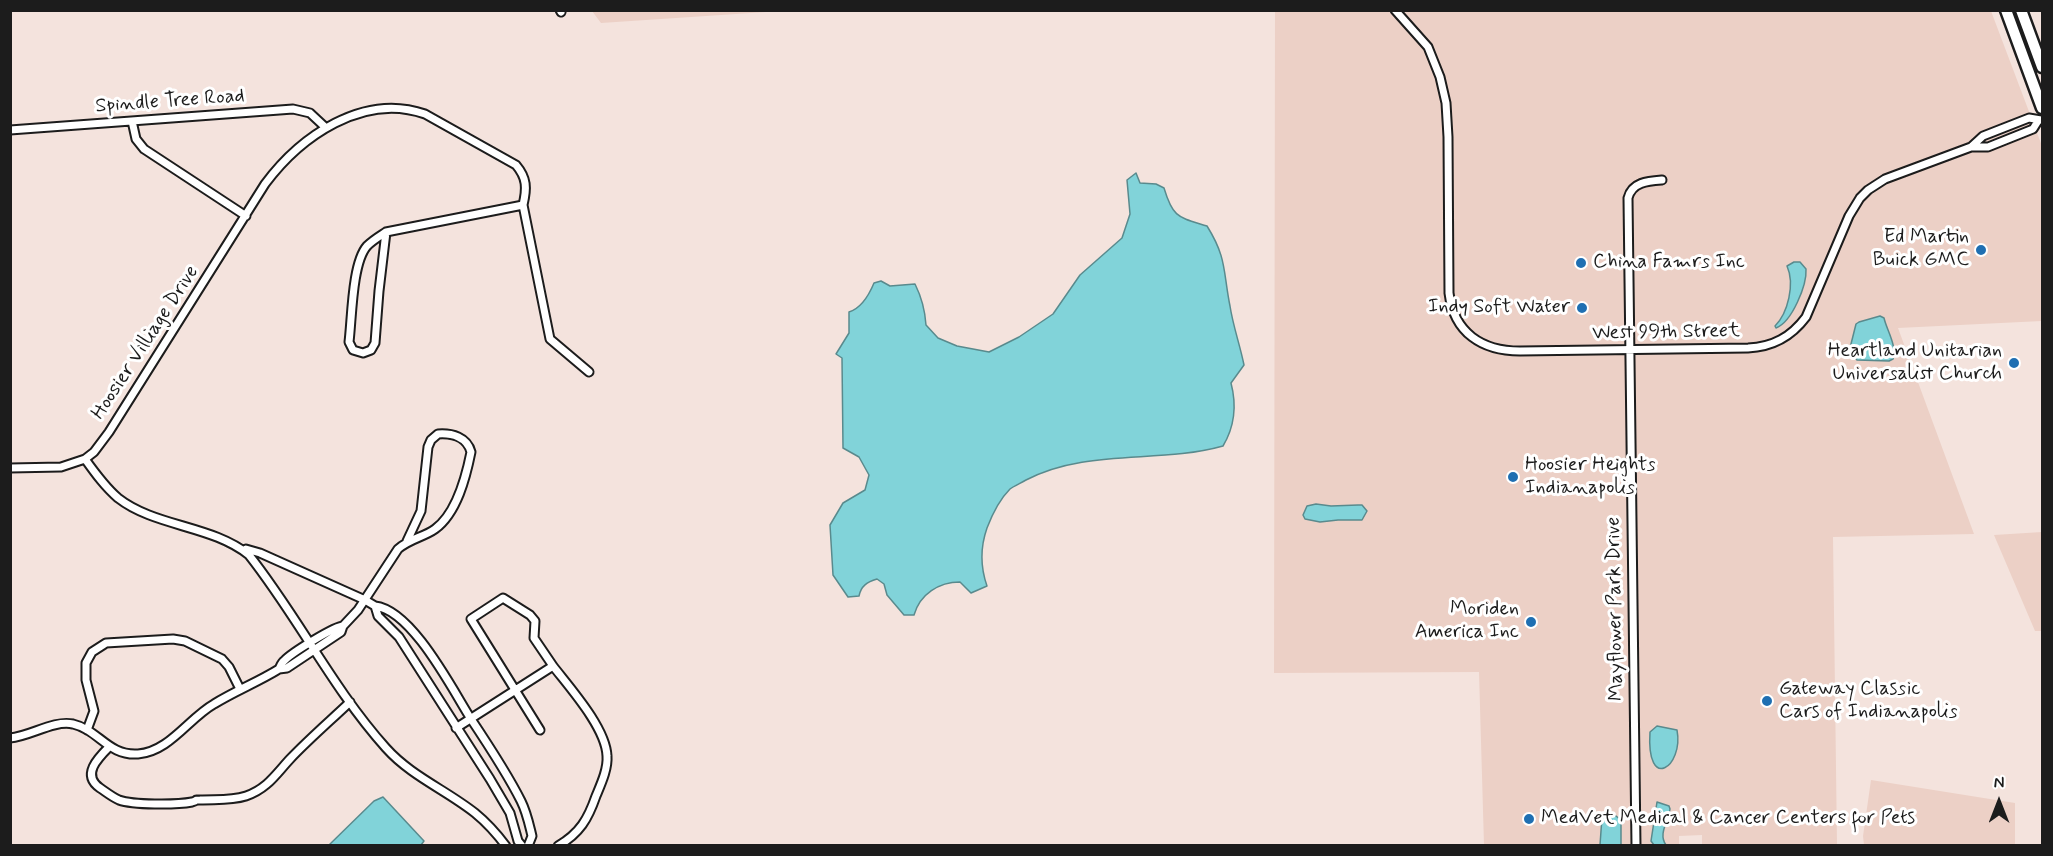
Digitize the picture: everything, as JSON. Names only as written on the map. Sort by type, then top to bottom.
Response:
[{"type":"main road","points":[[2006,10],[2043,108]]},
{"type":"main road","points":[[2021,10],[2043,67]]},
{"type":"street","name":"West 99th Street","points":[[1395,10],[1428,47],[1440,77],[1446,103],[1448,137],[1449,293],[1453,311],[1465,330],[1488,347],[1506,351],[1755,348],[1784,339],[1800,325],[1811,308],[1844,225],[1860,198],[1878,183],[1971,147],[1988,147],[2033,129],[2040,120],[2028,118],[1983,136],[1971,147]]},
{"type":"street","name":"Spindle Tree Road","points":[[10,130],[299,109],[316,117],[325,127]]},
{"type":"street","name":"Hoosier Villiage Drive","points":[[85,459],[94,452],[115,423],[265,184],[280,164],[325,127],[355,114],[374,110],[406,109],[424,114],[516,165],[525,178],[526,191],[523,205],[550,339],[589,372]]},
{"type":"street","points":[[132,121],[136,139],[144,150],[246,216]]},
{"type":"street","name":"Mayflower Park Drive","points":[[1636,846],[1628,198],[1632,189],[1640,183],[1662,180]]},
{"type":"street","points":[[386,232],[375,343],[371,350],[363,354],[353,350],[349,342],[358,263],[366,247],[386,232],[523,205]]},
{"type":"street","points":[[10,738],[26,736],[61,724],[74,724],[87,730],[109,747],[130,754],[142,754],[155,750],[207,708],[279,669],[286,668],[314,651],[341,632],[343,626],[358,610],[396,553],[407,541],[421,511],[429,443],[438,434],[455,436],[466,442],[471,452],[456,501],[447,517],[436,528],[407,541]]},
{"type":"street","points":[[10,468],[61,467],[85,459],[97,476],[119,499],[148,514],[260,553],[375,606],[386,607],[415,634],[433,657],[496,756],[522,802],[532,837],[528,846]]},
{"type":"street","points":[[241,548],[256,563],[309,644],[386,748],[400,762],[475,813],[506,846]]},
{"type":"street","points":[[540,730],[471,619],[503,598],[530,615],[535,621],[534,638],[590,714],[605,743],[608,757],[604,777],[588,817],[572,837],[558,846]]},
{"type":"street","points":[[375,606],[378,616],[399,637],[510,813],[518,841],[522,846]]},
{"type":"street","points":[[279,669],[283,661],[337,626],[343,626]]},
{"type":"street","points":[[87,730],[94,711],[86,681],[86,663],[92,652],[106,643],[173,639],[185,641],[222,659],[240,689]]},
{"type":"street","points":[[456,728],[553,666]]},
{"type":"street","points":[[109,747],[97,759],[91,774],[96,785],[121,800],[158,803],[231,799],[246,796],[265,787],[289,760],[350,702]]},
{"type":"shaded area","points":[[592,11],[781,11],[601,23]]},
{"type":"shaded area","points":[[1275,11],[1991,11],[2042,146],[2042,321],[1898,328],[1974,534],[1833,537],[1837,845],[1702,845],[1702,835],[1679,836],[1679,846],[1484,845],[1479,672],[1274,673]]},
{"type":"shaded area","points":[[2042,532],[2042,631],[2035,631],[1994,535]]},
{"type":"shaded area","points":[[1871,780],[2015,803],[2015,845],[1864,845],[1863,836]]},
{"type":"water","points":[[1136,173],[1140,183],[1156,184],[1164,188],[1170,205],[1178,215],[1207,226],[1221,256],[1231,313],[1244,365],[1231,383],[1234,416],[1223,446],[1174,454],[1098,460],[1049,470],[1010,489],[997,507],[987,528],[982,550],[982,564],[987,586],[971,593],[960,582],[945,584],[926,595],[914,615],[904,615],[887,595],[884,584],[877,579],[865,585],[859,596],[848,597],[833,575],[830,525],[843,503],[865,490],[869,475],[859,457],[843,448],[842,358],[836,354],[849,333],[849,312],[861,304],[874,283],[881,281],[890,286],[915,284],[923,304],[926,325],[938,338],[957,346],[989,352],[1019,337],[1053,314],[1080,275],[1122,238],[1130,214],[1127,180]]},
{"type":"water","points":[[1800,262],[1806,269],[1804,284],[1793,311],[1776,328],[1789,298],[1790,281],[1787,266]]},
{"type":"water","points":[[1880,316],[1884,318],[1893,343],[1893,359],[1889,361],[1857,360],[1851,354],[1850,348],[1856,324]]},
{"type":"water","points":[[1316,504],[1362,505],[1367,511],[1362,520],[1320,522],[1305,519],[1303,515],[1307,506]]},
{"type":"water","points":[[1657,726],[1677,730],[1678,743],[1675,754],[1665,768],[1659,768],[1654,763],[1650,751],[1650,732]]},
{"type":"water","points":[[383,797],[424,841],[421,845],[329,845],[374,801]]},
{"type":"water","points":[[1657,802],[1669,806],[1670,809],[1663,832],[1666,845],[1654,845],[1651,841]]},
{"type":"water","points":[[1608,814],[1621,820],[1621,845],[1600,845],[1602,817]]},
{"type":"place","name":"Ed Martin Buick GMC","points":[[1981,250]]},
{"type":"place","name":"China Famrs Inc","points":[[1581,263]]},
{"type":"place","name":"Indy Soft Water","points":[[1582,308]]},
{"type":"place","name":"Heartland Unitarian Universalist Church","points":[[2014,363]]},
{"type":"place","name":"Hoosier Heights Indianapolis","points":[[1513,477]]},
{"type":"place","name":"Moriden America Inc","points":[[1531,622]]},
{"type":"place","name":"Gateway Classic Cars of Indianapolis","points":[[1767,701]]},
{"type":"place","name":"MedVet Medical & Cancer Centers for Pets","points":[[1529,819]]}]
